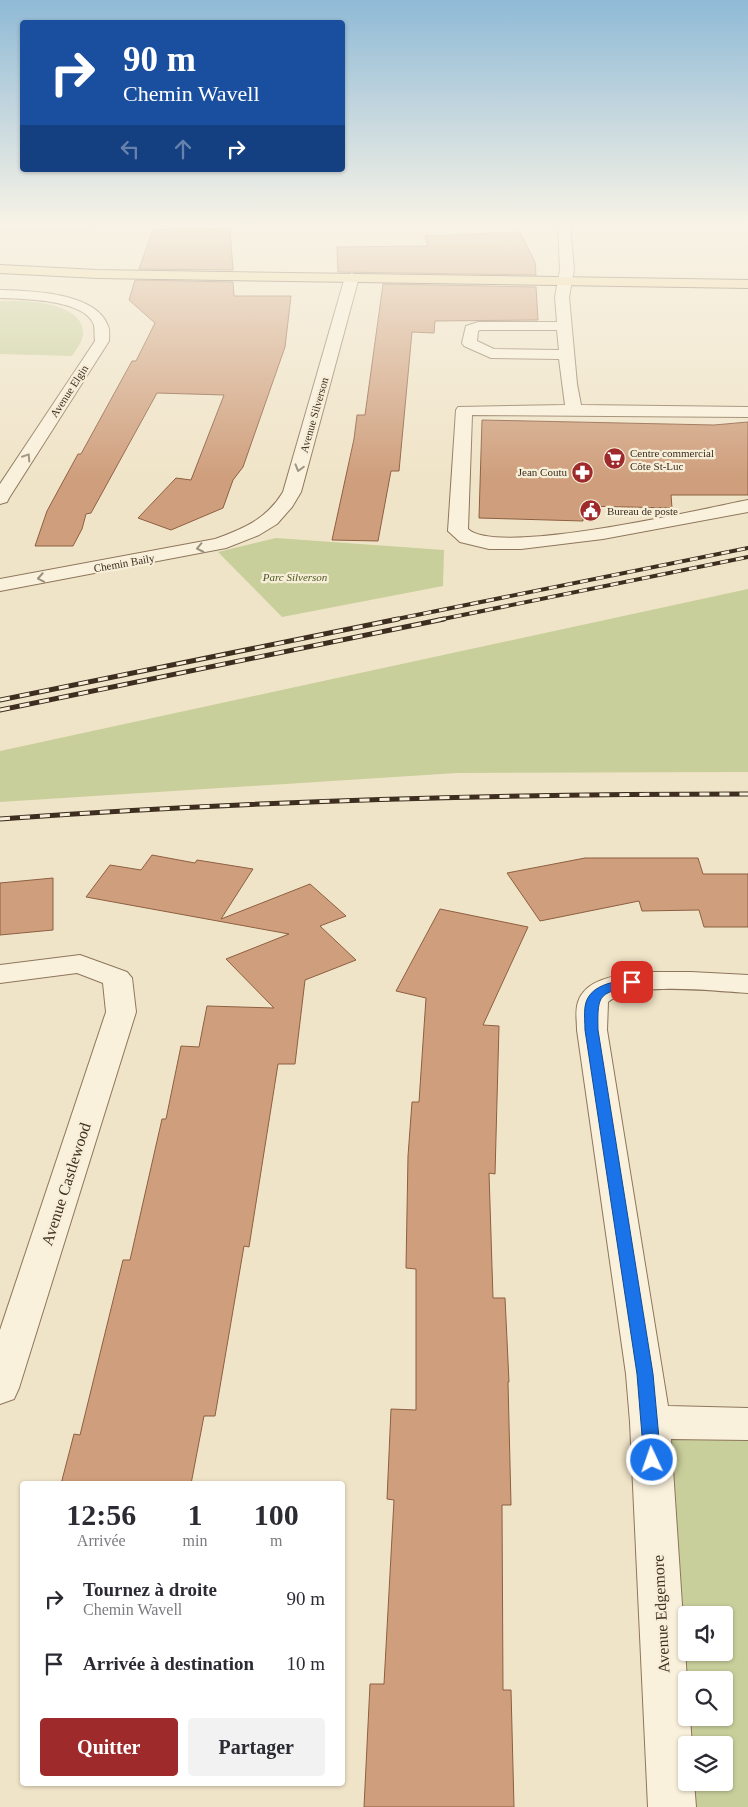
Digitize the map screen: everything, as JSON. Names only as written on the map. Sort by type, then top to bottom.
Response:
[{"type":"street","name":"Avenue Elgin","points":[[0,498],[102,341],[104,332],[102,324],[84,308]]},
{"type":"street","name":"Avenue Silverson","points":[[247,534],[269,522],[283,509],[292,492],[344,308]]},
{"type":"street","points":[[563,308],[569,384],[574,410]]},
{"type":"street","points":[[564,326],[478,326],[471,329],[469,343],[491,353],[568,355]]},
{"type":"street","points":[[748,412],[464,410],[458,531],[467,538],[487,543],[538,542],[633,528],[748,506]]},
{"type":"street","name":"Chemin Baily","points":[[2,584],[219,544],[247,534]]},
{"type":"street","name":"Avenue Castlewood","points":[[0,974],[80,964],[116,978],[121,1012],[0,1388]]},
{"type":"street","name":"Avenue Edgemore","points":[[672,1807],[650,1422],[645,1374],[592,1030],[591,1006],[594,998],[607,988],[620,984],[649,982],[748,984]]},
{"type":"street","points":[[650,1422],[748,1424]]},
{"type":"green space","points":[[0,308],[62,308],[74,315],[81,324],[83,335],[72,356],[0,354]]},
{"type":"green space","name":"Parc Silverson","points":[[276,538],[444,550],[443,586],[282,617],[218,552]]},
{"type":"green space","points":[[748,589],[748,772],[457,773],[0,802],[0,751]]},
{"type":"green space","points":[[650,1422],[748,1424],[748,1807],[672,1807]]},
{"type":"building","points":[[138,308],[290,308],[285,347],[243,467],[233,480],[223,508],[171,530],[138,518],[176,478],[191,480],[224,395],[157,393],[91,513],[86,514],[82,529],[73,546],[35,546],[47,511],[132,361],[136,361],[155,323]]},
{"type":"building","points":[[380,308],[537,308],[538,320],[435,321],[434,333],[412,332],[399,471],[391,471],[378,541],[332,540],[354,439],[357,415],[365,415]]},
{"type":"building","name":"Centre commercial Côte St-Luc","points":[[482,420],[714,425],[748,422],[748,495],[671,495],[672,508],[583,506],[583,521],[479,518]]},
{"type":"building","points":[[152,855],[195,863],[197,860],[253,869],[221,919],[310,884],[346,916],[320,926],[356,960],[305,980],[295,1064],[278,1064],[249,1247],[244,1246],[215,1416],[204,1416],[192,1481],[62,1481],[74,1434],[80,1435],[123,1260],[130,1260],[162,1119],[166,1119],[181,1046],[199,1047],[207,1006],[274,1008],[226,959],[289,934],[86,897],[110,865],[141,870]]},
{"type":"building","points":[[585,858],[698,858],[703,874],[748,874],[748,927],[704,927],[699,910],[642,911],[639,901],[540,921],[507,873]]},
{"type":"building","points":[[53,878],[53,930],[0,935],[0,883]]},
{"type":"building","points":[[440,909],[528,927],[483,1025],[499,1026],[495,1174],[489,1173],[493,1298],[505,1298],[509,1382],[511,1505],[502,1505],[503,1690],[511,1690],[514,1807],[364,1807],[370,1684],[384,1684],[394,1500],[387,1499],[391,1409],[416,1410],[416,1269],[406,1268],[408,1156],[412,1102],[419,1102],[426,998],[396,991]]},
{"type":"railway","points":[[392,620],[748,548]]},
{"type":"railway","points":[[438,620],[748,557]]},
{"type":"railway","points":[[0,700],[398,619]]},
{"type":"railway","points":[[0,710],[444,619]]},
{"type":"railway","points":[[0,819],[280,803],[561,795],[748,794]]},
{"type":"place","name":"Centre commercial Côte St-Luc","points":[[614,459]]},
{"type":"place","name":"Jean Coutu","points":[[583,472]]},
{"type":"place","name":"Bureau de poste","points":[[591,511]]},
{"type":"route","points":[[632,982],[607,988],[594,998],[591,1006],[592,1030],[645,1374],[652,1460]]}]
